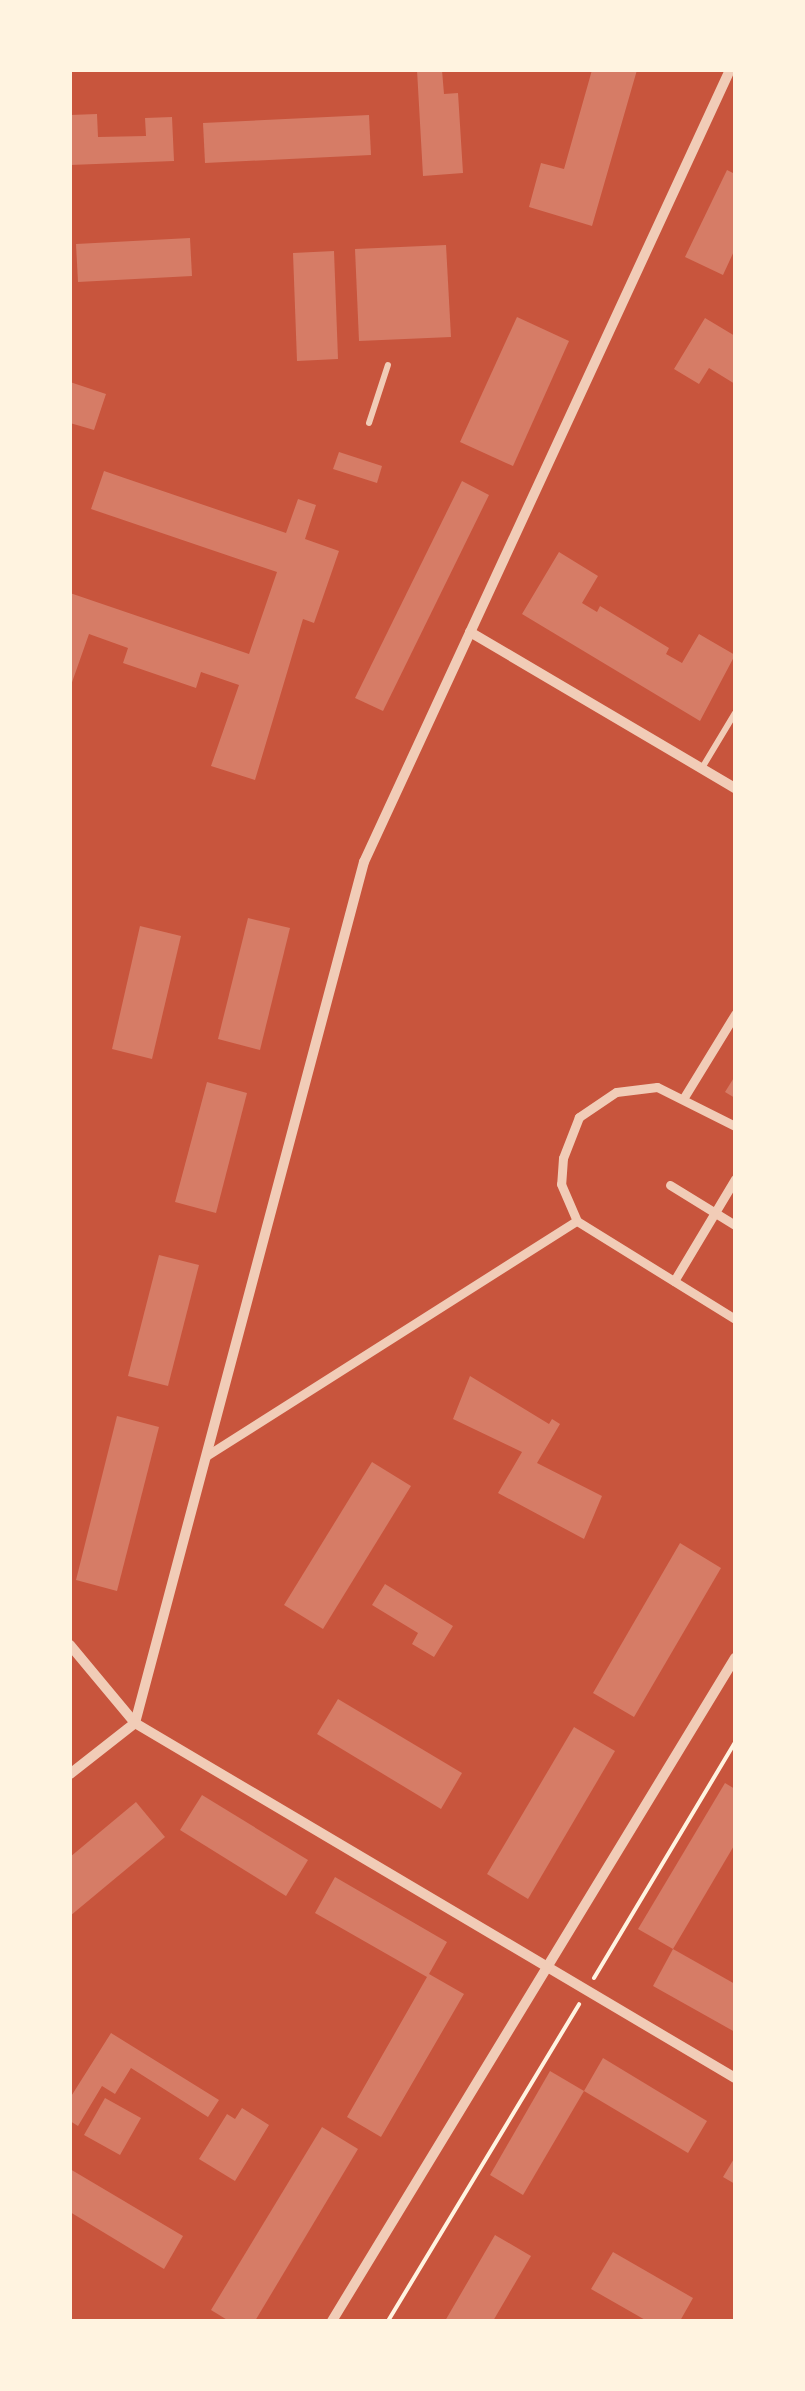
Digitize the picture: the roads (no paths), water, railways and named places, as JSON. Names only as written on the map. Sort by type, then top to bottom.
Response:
[{"type":"street","points":[[70,1774],[135,1723],[364,862],[730,70]]},
{"type":"street","points":[[470,632],[735,788]]},
{"type":"street","points":[[683,1099],[735,1014]]},
{"type":"street","points":[[735,1126],[657,1088],[616,1092],[580,1118],[563,1158],[562,1184],[578,1221],[735,1318]]},
{"type":"street","points":[[674,1281],[735,1179]]},
{"type":"street","points":[[670,1185],[735,1224]]},
{"type":"street","points":[[206,1456],[578,1221]]},
{"type":"street","points":[[70,1645],[135,1723],[548,1962],[735,2078]]},
{"type":"street","points":[[332,2321],[735,1658]]},
{"type":"lane","points":[[369,423],[388,365]]},
{"type":"lane","points":[[701,768],[735,713]]}]
